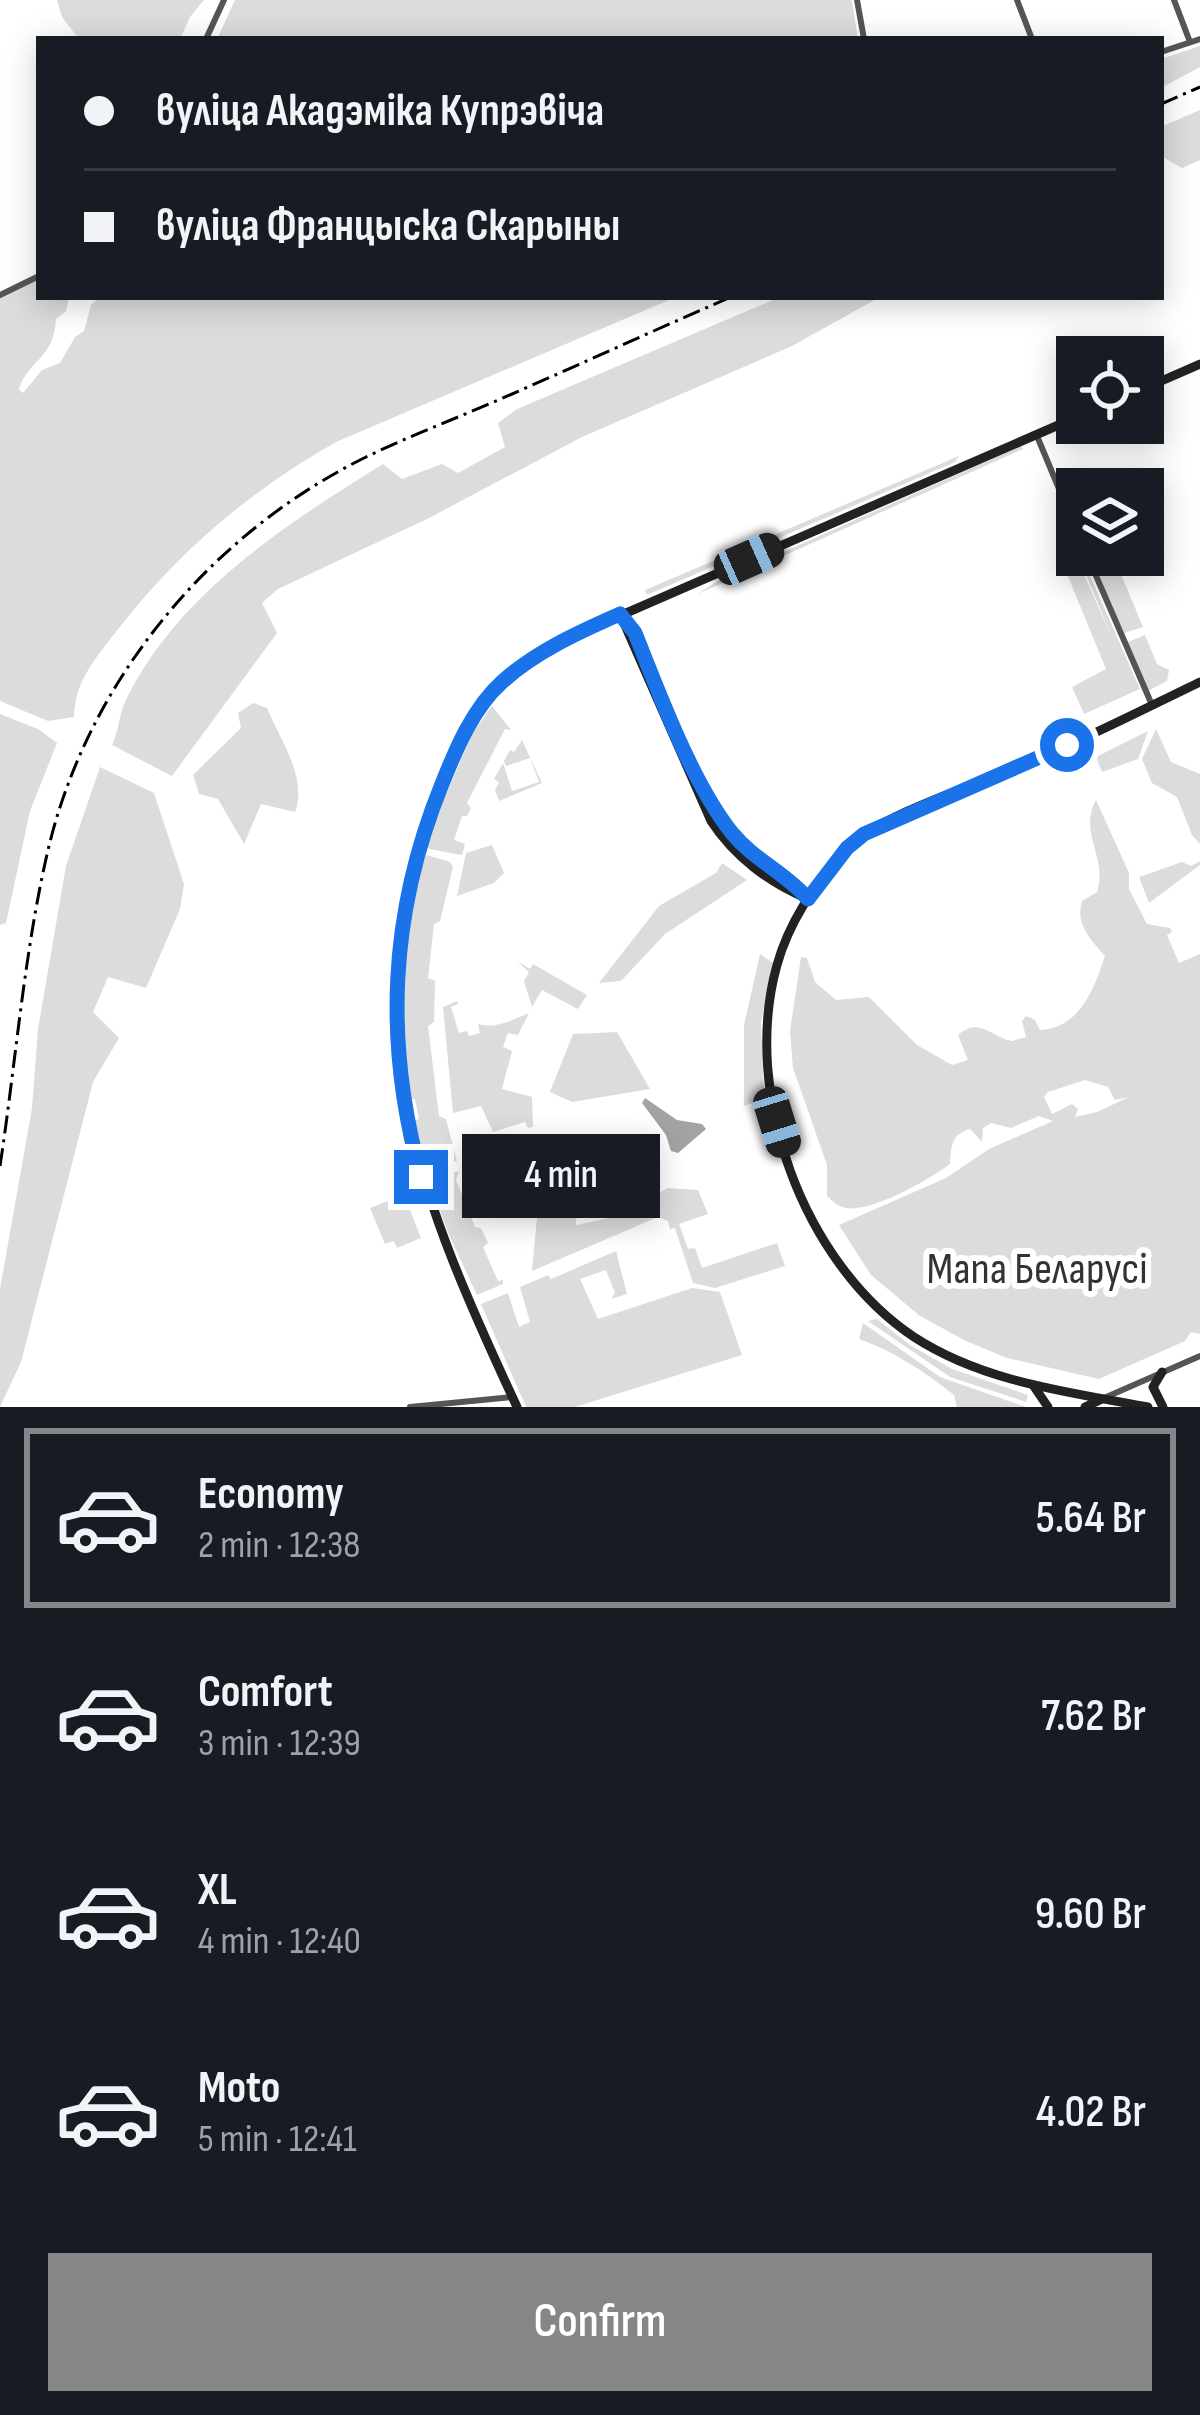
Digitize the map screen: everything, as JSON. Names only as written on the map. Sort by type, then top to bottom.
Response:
[{"type":"main road","points":[[1164,380],[1200,364]]},
{"type":"main road","points":[[515,1402],[436,1218],[406,1118],[395,1037],[403,910],[430,812],[458,746],[482,705],[521,666],[564,640],[1056,426]]},
{"type":"main road","points":[[620,614],[635,633],[720,817],[746,848],[794,882],[808,899]]},
{"type":"main road","points":[[1148,1407],[1034,1385],[968,1365],[896,1324],[854,1283],[811,1213],[777,1122],[766,1038],[777,964],[808,899],[847,848],[864,834],[1200,682]]},
{"type":"main road","points":[[1162,1372],[1153,1387],[1163,1407]]},
{"type":"main road","points":[[1034,1385],[1048,1407]]},
{"type":"main road","points":[[1084,1407],[1102,1399]]},
{"type":"street","points":[[207,36],[224,0]]},
{"type":"street","points":[[857,0],[863,36]]},
{"type":"street","points":[[1017,0],[1031,36]]},
{"type":"street","points":[[1174,0],[1190,42]]},
{"type":"street","points":[[1164,51],[1200,39]]},
{"type":"street","points":[[0,295],[36,277]]},
{"type":"street","points":[[1036,434],[1056,482]]},
{"type":"street","points":[[1096,576],[1152,705]]},
{"type":"street","points":[[1102,1399],[1200,1356]]},
{"type":"street","points":[[410,1407],[515,1402]]},
{"type":"green space","points":[[57,0],[204,0],[181,36],[77,36],[62,17]]},
{"type":"green space","points":[[235,0],[852,0],[858,36],[218,36]]},
{"type":"green space","points":[[1200,46],[1200,67],[1164,86],[1164,58]]},
{"type":"green space","points":[[1200,110],[1200,160],[1182,168],[1164,158],[1164,126]]},
{"type":"green space","points":[[36,279],[36,300],[68,300],[66,311],[56,319],[51,343],[23,379],[19,389],[23,393],[42,370],[60,363],[84,331],[97,300],[669,300],[336,442],[275,480],[218,524],[142,600],[89,669],[78,691],[74,717],[48,721],[0,701],[0,297]]},
{"type":"green space","points":[[773,300],[875,300],[792,346],[582,437],[429,518],[278,589],[262,603],[277,633],[172,776],[112,745],[125,702],[147,664],[203,595],[237,565],[383,464],[402,479],[442,464],[458,473],[505,447],[498,423],[517,409]]},
{"type":"green space","points":[[1023,449],[698,594],[714,583]]},
{"type":"green space","points":[[959,456],[955,462],[647,595],[645,590]]},
{"type":"green space","points":[[1068,576],[1085,576],[1112,638],[1087,576],[1090,576],[1140,689],[1084,714],[1072,687],[1106,669]]},
{"type":"green space","points":[[1099,576],[1122,576],[1143,627],[1124,633]]},
{"type":"green space","points":[[1145,635],[1157,664],[1169,670],[1167,681],[1148,691],[1128,642]]},
{"type":"green space","points":[[253,703],[267,708],[285,746],[298,799],[295,812],[261,804],[244,844],[218,799],[199,794],[193,775],[241,728],[238,713]]},
{"type":"green space","points":[[492,706],[511,730],[505,729],[467,803],[471,808],[462,816],[454,840],[465,844],[462,855],[429,849],[426,842],[472,734]]},
{"type":"green space","points":[[0,714],[38,729],[57,743],[30,811],[6,923],[0,925]]},
{"type":"green space","points":[[1156,729],[1171,762],[1200,774],[1200,844],[1177,797],[1152,783],[1142,759]]},
{"type":"green space","points":[[1148,731],[1138,759],[1102,772],[1096,757]]},
{"type":"green space","points":[[522,740],[542,783],[499,801],[495,790],[499,782],[494,779],[503,763],[512,791],[539,782],[530,758],[506,766],[510,750],[514,752]]},
{"type":"green space","points":[[100,767],[154,793],[184,884],[180,909],[146,988],[108,977],[93,1012],[119,1038],[93,1082],[21,1362],[0,1407],[0,1289],[32,1108],[38,1029],[66,866]]},
{"type":"green space","name":"Мапа Беларусі","points":[[1096,800],[1147,924],[1170,928],[1167,935],[1179,963],[1200,954],[1200,1334],[1191,1332],[1185,1341],[1099,1379],[1007,1358],[920,1316],[871,1275],[839,1225],[946,1178],[989,1149],[1053,1121],[1039,1116],[1011,1128],[991,1123],[983,1128],[982,1142],[970,1129],[964,1131],[953,1142],[950,1164],[928,1178],[882,1201],[842,1207],[827,1196],[827,1165],[793,1068],[790,1031],[801,957],[807,958],[815,982],[836,1000],[869,997],[917,1045],[952,1065],[968,1060],[958,1035],[973,1027],[1012,1041],[1026,1037],[1022,1021],[1026,1016],[1040,1030],[1065,1022],[1083,1005],[1105,956],[1086,932],[1081,917],[1082,901],[1097,892],[1099,879],[1091,812]],"holes":[[[1085,1080],[1108,1087],[1115,1100],[1129,1097],[1075,1117],[1078,1109],[1072,1104],[1052,1114],[1044,1097]]]},
{"type":"green space","points":[[492,845],[504,873],[494,883],[457,896],[466,853]]},
{"type":"green space","points":[[427,855],[453,867],[440,921],[434,924],[428,978],[435,981],[434,1022],[428,1026],[439,1116],[446,1119],[457,1161],[430,1170],[425,1167],[412,1121],[419,1119],[415,1099],[408,1099],[403,1008],[410,918],[421,858]]},
{"type":"green space","points":[[1200,861],[1200,865],[1149,903],[1139,877]]},
{"type":"green space","points":[[722,863],[747,880],[665,934],[621,981],[599,983],[659,906],[716,873]]},
{"type":"green space","points":[[760,954],[773,963],[761,1023],[764,1099],[744,1106],[744,1025]]},
{"type":"green space","points":[[517,961],[530,969],[533,964],[587,995],[578,1009],[542,990],[532,1007],[524,981],[529,972]]},
{"type":"green space","points":[[457,1001],[451,1007],[459,1033],[467,1031],[469,1036],[480,1033],[478,1024],[497,1025],[529,1013],[518,1035],[508,1033],[503,1047],[512,1051],[502,1089],[532,1097],[533,1127],[525,1122],[493,1132],[481,1106],[453,1113],[443,1007]]},
{"type":"green space","points":[[617,1032],[650,1089],[572,1102],[550,1092],[573,1034]]},
{"type":"green space","points":[[540,1136],[553,1143],[568,1137],[564,1207],[576,1210],[576,1225],[614,1217],[668,1188],[698,1190],[708,1214],[679,1224],[688,1249],[695,1248],[702,1268],[777,1243],[785,1266],[715,1288],[693,1283],[675,1228],[658,1217],[532,1271]]},
{"type":"green space","points":[[534,1147],[534,1162],[526,1160],[519,1167],[521,1178],[532,1184],[479,1200],[483,1196],[468,1168]]},
{"type":"green space","points":[[459,1171],[456,1180],[475,1227],[481,1228],[488,1243],[483,1247],[498,1281],[503,1280],[477,1295],[429,1181]]},
{"type":"green space","points":[[404,1195],[421,1238],[397,1248],[394,1241],[385,1244],[370,1208]]},
{"type":"green space","points":[[616,1251],[627,1294],[611,1299],[615,1293],[606,1270],[580,1279],[598,1319],[692,1288],[720,1292],[742,1355],[575,1407],[526,1407],[481,1304],[508,1293],[519,1327],[530,1322],[520,1287]]},
{"type":"green space","points":[[877,1319],[952,1369],[1028,1395],[1026,1402],[950,1377],[868,1321]]},
{"type":"green space","points":[[863,1323],[940,1377],[1026,1407],[957,1407],[954,1395],[932,1378],[859,1339]]},
{"type":"shaded area","points":[[645,1098],[677,1120],[706,1129],[678,1153],[671,1151],[666,1135],[642,1103]]},
{"type":"railway","points":[[1164,103],[1200,87]]},
{"type":"railway","points":[[0,1166],[26,968],[48,850],[92,728],[163,620],[206,571],[255,528],[364,458],[724,300]]},
{"type":"route","points":[[421,1177],[404,1108],[395,1037],[403,910],[417,849],[458,746],[482,705],[521,666],[620,614],[635,633],[720,817],[746,848],[794,882],[808,899],[847,848],[864,834],[1067,745]]}]
